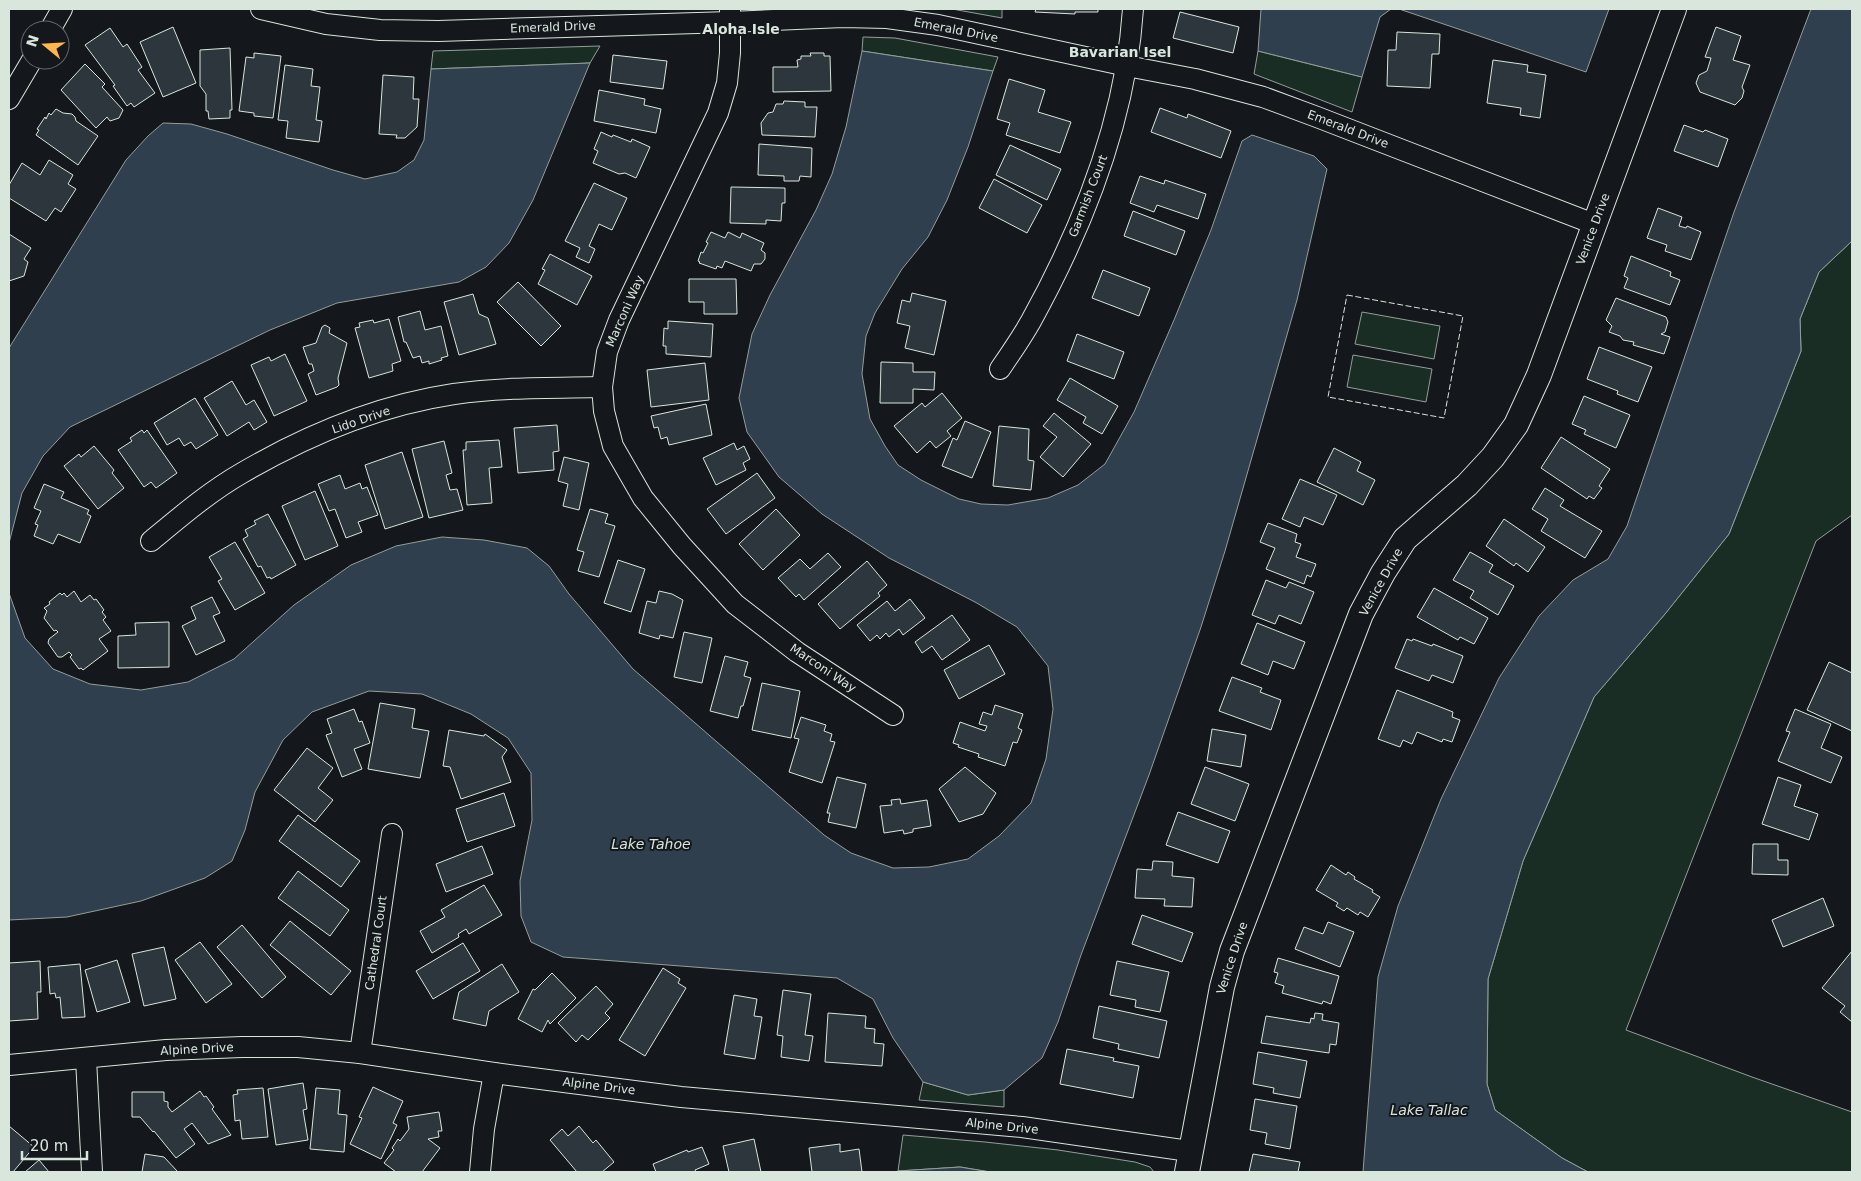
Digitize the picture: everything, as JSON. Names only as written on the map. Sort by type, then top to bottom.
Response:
[{"type":"street","points":[[56,20],[62,9]]},
{"type":"street","name":"Emerald Drive","points":[[261,9],[326,24],[380,30],[438,31],[730,15],[887,18],[938,26],[1127,66],[1196,78],[1263,97],[1594,224]]},
{"type":"street","name":"Garmish Court","points":[[1000,369],[1031,322],[1086,207],[1109,140],[1127,66],[1133,9]]},
{"type":"street","name":"Venice Drive","points":[[1188,1162],[1222,987],[1232,951],[1362,614],[1383,573],[1405,540],[1467,484],[1493,457],[1516,425],[1539,376],[1674,9]]},
{"type":"street","name":"Marconi Way","points":[[730,15],[730,53],[727,83],[718,113],[619,320],[607,352],[602,387],[604,411],[613,446],[643,498],[682,546],[735,604],[797,652],[893,715]]},
{"type":"street","points":[[9,99],[26,70]]},
{"type":"street","name":"Lido Drive","points":[[151,541],[188,510],[241,474],[302,441],[356,420],[404,405],[453,394],[511,388],[602,387]]},
{"type":"street","name":"Cathedral Court","points":[[360,1053],[392,834]]},
{"type":"street","name":"Alpine Drive","points":[[9,1064],[86,1059],[166,1050],[298,1047],[360,1053],[494,1073],[681,1097],[1022,1127],[1188,1162]]},
{"type":"street","points":[[86,1059],[92,1172]]},
{"type":"street","points":[[480,1172],[484,1129],[494,1073]]},
{"type":"green space","points":[[952,9],[1002,9],[1002,18]]},
{"type":"green space","points":[[863,37],[895,38],[998,57],[993,71],[862,51]]},
{"type":"green space","points":[[600,46],[590,63],[431,69],[433,51]]},
{"type":"green space","points":[[1258,51],[1362,77],[1352,112],[1254,74]]},
{"type":"green space","points":[[1852,241],[1852,515],[1816,541],[1626,1030],[1852,1112],[1852,1172],[1588,1172],[1562,1158],[1495,1110],[1487,1084],[1488,979],[1523,861],[1594,697],[1665,614],[1729,534],[1801,351],[1800,319],[1819,272]]},
{"type":"green space","points":[[1362,312],[1440,326],[1434,359],[1355,344]]},
{"type":"green space","points":[[1353,355],[1432,369],[1426,402],[1347,387]]},
{"type":"green space","points":[[923,1082],[968,1095],[1004,1090],[1004,1107],[919,1100]]},
{"type":"green space","points":[[903,1135],[1058,1150],[1135,1162],[1150,1167],[1154,1172],[990,1172],[960,1167],[898,1171]]},
{"type":"water","points":[[1261,9],[1391,9],[1380,17],[1362,77],[1258,51]]},
{"type":"water","points":[[1399,9],[1609,9],[1586,72]]},
{"type":"water","name":"Lake Tallac","points":[[1811,9],[1852,9],[1852,241],[1819,272],[1800,319],[1801,351],[1729,534],[1665,614],[1594,697],[1523,861],[1488,979],[1487,1084],[1495,1110],[1562,1158],[1588,1172],[1363,1172],[1378,977],[1398,906],[1441,799],[1499,678],[1539,616],[1573,580],[1608,559],[1627,526],[1734,212]]},
{"type":"water","name":"Lake Tahoe","points":[[862,51],[993,71],[968,147],[947,200],[928,237],[902,269],[875,313],[866,336],[862,374],[870,419],[898,465],[921,480],[959,499],[981,504],[1008,505],[1048,498],[1078,485],[1105,464],[1134,412],[1174,320],[1211,230],[1242,141],[1252,135],[1314,156],[1327,169],[1297,300],[1225,551],[1201,627],[1058,1022],[1042,1058],[1004,1090],[968,1095],[923,1082],[893,1038],[873,999],[837,978],[563,957],[531,942],[521,916],[520,881],[532,820],[531,773],[508,738],[471,714],[422,694],[369,691],[312,712],[283,740],[255,792],[245,830],[232,861],[205,878],[141,901],[67,917],[9,920],[9,593],[25,638],[53,669],[90,684],[141,690],[188,682],[234,659],[294,605],[351,565],[396,546],[442,537],[484,540],[527,548],[549,566],[569,594],[633,669],[824,835],[851,853],[893,868],[929,867],[968,859],[999,836],[1031,803],[1046,759],[1053,709],[1048,666],[1017,627],[975,602],[889,558],[822,514],[779,477],[747,432],[739,398],[752,334],[770,295],[816,210],[832,174],[846,127]]},
{"type":"water","points":[[590,63],[533,200],[509,243],[486,267],[459,282],[337,303],[270,330],[70,427],[43,456],[22,493],[9,543],[9,348],[126,160],[163,123],[191,124],[365,179],[397,172],[414,160],[424,140],[431,69]]},
{"type":"water","points":[[960,1167],[990,1172],[896,1172],[898,1171]]},
{"type":"building","points":[[1036,9],[1098,9],[1098,12],[1075,12],[1075,14],[1035,12]]},
{"type":"building","points":[[1180,12],[1239,27],[1233,53],[1173,38]]},
{"type":"building","points":[[173,27],[196,83],[163,97],[140,42]]},
{"type":"building","points":[[1716,27],[1741,36],[1733,60],[1750,65],[1742,87],[1744,91],[1742,98],[1735,105],[1700,92],[1696,83],[1699,75],[1707,71],[1711,58],[1705,57]]},
{"type":"building","points":[[110,28],[123,47],[127,44],[142,67],[138,70],[155,93],[134,107],[131,103],[127,106],[113,86],[115,85],[85,45]]},
{"type":"building","points":[[1397,32],[1440,34],[1439,54],[1432,54],[1430,88],[1387,86],[1388,50],[1396,50]]},
{"type":"building","points":[[230,48],[232,110],[230,110],[230,118],[209,119],[208,111],[206,111],[206,94],[200,86],[200,50]]},
{"type":"building","points":[[254,53],[281,56],[273,118],[254,116],[254,113],[239,111],[246,57],[254,58]]},
{"type":"building","points":[[810,53],[824,53],[824,56],[830,56],[831,91],[773,92],[773,67],[798,67],[797,60],[801,59],[801,56],[811,56]]},
{"type":"building","points":[[613,55],[667,61],[663,89],[610,82]]},
{"type":"building","points":[[1493,60],[1528,65],[1527,72],[1546,75],[1540,118],[1520,115],[1521,108],[1487,103]]},
{"type":"building","points":[[85,64],[105,84],[102,87],[123,110],[119,118],[110,121],[107,117],[96,128],[61,90]]},
{"type":"building","points":[[285,65],[313,69],[311,86],[320,87],[316,120],[322,121],[319,142],[286,138],[288,121],[278,120]]},
{"type":"building","points":[[383,75],[414,77],[413,99],[419,99],[417,127],[405,138],[396,138],[397,135],[379,134]]},
{"type":"building","points":[[1009,79],[1045,90],[1038,112],[1071,122],[1060,153],[1006,135],[1010,123],[997,119]]},
{"type":"building","points":[[599,90],[645,99],[644,105],[661,109],[656,133],[594,121]]},
{"type":"building","points":[[784,101],[805,102],[805,107],[817,107],[815,137],[762,135],[761,123],[768,113],[773,112],[776,104],[783,104]]},
{"type":"building","points":[[1160,108],[1187,118],[1188,114],[1231,131],[1221,158],[1151,132]]},
{"type":"building","points":[[56,109],[63,113],[72,114],[76,121],[98,136],[78,165],[36,135],[39,130],[37,129],[45,117],[46,119],[49,113],[51,115]]},
{"type":"building","points":[[1684,125],[1703,132],[1705,130],[1728,139],[1718,167],[1674,151]]},
{"type":"building","points":[[601,132],[631,142],[632,139],[650,147],[636,178],[625,173],[619,174],[593,163],[598,151],[594,149]]},
{"type":"building","points":[[759,144],[812,148],[811,177],[800,176],[799,181],[784,181],[784,176],[758,175]]},
{"type":"building","points":[[1010,145],[1061,169],[1047,200],[996,175]]},
{"type":"building","points":[[49,160],[73,175],[68,184],[76,189],[61,212],[55,208],[46,221],[9,198],[9,185],[22,163],[40,175]]},
{"type":"building","points":[[1140,176],[1164,184],[1165,180],[1206,194],[1198,219],[1157,205],[1154,212],[1130,203]]},
{"type":"building","points":[[994,179],[1042,205],[1027,233],[979,208]]},
{"type":"building","points":[[594,183],[627,198],[612,230],[599,224],[589,246],[595,249],[589,263],[576,257],[580,248],[565,241]]},
{"type":"building","points":[[731,187],[785,188],[785,203],[782,203],[781,221],[766,220],[766,224],[730,223]]},
{"type":"building","points":[[1658,208],[1682,217],[1679,226],[1686,228],[1687,226],[1701,232],[1691,260],[1665,251],[1667,245],[1647,238]]},
{"type":"building","points":[[1133,211],[1185,231],[1176,255],[1124,236]]},
{"type":"building","points":[[711,232],[725,238],[728,232],[740,238],[742,233],[764,243],[761,250],[765,253],[765,259],[761,264],[754,264],[751,271],[725,261],[722,268],[717,266],[716,269],[699,263],[701,252],[703,253],[708,243],[706,242]]},
{"type":"building","points":[[9,234],[31,248],[24,259],[28,262],[24,276],[9,281]]},
{"type":"building","points":[[550,254],[592,276],[577,305],[538,284],[545,270],[542,269]]},
{"type":"building","points":[[1631,256],[1671,272],[1670,276],[1680,280],[1670,305],[1624,288],[1628,278],[1624,276]]},
{"type":"building","points":[[1103,270],[1150,288],[1139,316],[1092,298]]},
{"type":"building","points":[[689,279],[736,279],[737,314],[704,314],[704,302],[689,302]]},
{"type":"building","points":[[518,282],[561,326],[541,346],[497,302]]},
{"type":"building","points":[[912,293],[946,301],[934,355],[905,348],[910,326],[897,323],[902,300],[910,302]]},
{"type":"building","points":[[473,294],[479,314],[488,318],[496,344],[459,355],[444,302]]},
{"type":"building","points":[[1616,298],[1666,317],[1668,322],[1665,332],[1661,334],[1670,337],[1664,354],[1633,345],[1634,342],[1623,340],[1620,336],[1609,332],[1612,326],[1606,320]]},
{"type":"building","points":[[420,311],[425,330],[441,326],[448,356],[429,364],[429,361],[422,363],[420,356],[413,358],[406,342],[404,342],[398,317]]},
{"type":"building","points":[[389,319],[401,361],[392,364],[393,371],[369,378],[355,328],[360,327],[359,323],[373,320],[374,323]]},
{"type":"building","points":[[668,321],[713,324],[711,357],[666,354],[666,346],[663,346],[664,328],[668,329]]},
{"type":"building","points":[[325,325],[330,328],[329,333],[347,343],[338,378],[339,385],[316,395],[308,374],[314,371],[312,364],[309,364],[303,347],[316,343],[322,327]]},
{"type":"building","points":[[1077,334],[1124,352],[1114,379],[1067,361]]},
{"type":"building","points":[[1599,347],[1652,367],[1638,402],[1617,394],[1618,391],[1587,379]]},
{"type":"building","points":[[285,354],[307,401],[274,416],[251,365],[269,357],[271,361]]},
{"type":"building","points":[[881,362],[913,363],[913,372],[935,372],[934,390],[913,389],[913,403],[880,403]]},
{"type":"building","points":[[705,363],[709,400],[651,407],[647,370]]},
{"type":"building","points":[[1070,378],[1118,406],[1102,434],[1083,423],[1086,417],[1057,400]]},
{"type":"building","points":[[232,381],[246,405],[254,400],[267,422],[254,430],[249,422],[227,436],[204,398]]},
{"type":"building","points":[[942,393],[962,418],[947,431],[951,436],[936,448],[930,441],[917,453],[894,426],[922,403],[925,407]]},
{"type":"building","points":[[1584,396],[1630,415],[1616,448],[1584,434],[1586,430],[1572,424]]},
{"type":"building","points":[[195,398],[218,435],[196,449],[191,442],[184,446],[179,438],[167,445],[154,423]]},
{"type":"building","points":[[706,404],[712,435],[669,445],[667,437],[661,439],[658,427],[654,428],[651,416]]},
{"type":"building","points":[[1054,413],[1091,444],[1063,477],[1040,457],[1057,437],[1043,426]]},
{"type":"building","points":[[965,421],[991,432],[972,478],[942,466],[953,438],[957,440]]},
{"type":"building","points":[[557,425],[559,451],[553,452],[554,470],[518,473],[514,428]]},
{"type":"building","points":[[999,426],[1029,429],[1028,460],[1034,461],[1031,490],[993,486]]},
{"type":"building","points":[[142,430],[144,433],[147,430],[177,473],[156,488],[151,482],[144,487],[118,450],[132,441],[130,438]]},
{"type":"building","points":[[1561,437],[1610,469],[1599,486],[1602,488],[1594,499],[1589,496],[1587,499],[1541,468]]},
{"type":"building","points":[[499,440],[502,467],[489,468],[492,503],[467,505],[463,450],[466,450],[466,442]]},
{"type":"building","points":[[444,441],[452,473],[446,475],[450,490],[457,489],[463,510],[429,518],[412,449]]},
{"type":"building","points":[[734,443],[737,450],[744,446],[750,459],[743,463],[746,470],[716,485],[703,458]]},
{"type":"building","points":[[94,446],[114,470],[112,473],[124,488],[98,509],[64,466],[79,454],[81,457]]},
{"type":"building","points":[[1334,448],[1361,462],[1357,471],[1375,480],[1363,505],[1317,482]]},
{"type":"building","points":[[402,452],[423,517],[385,529],[365,465]]},
{"type":"building","points":[[564,457],[589,463],[579,510],[563,506],[568,484],[558,481]]},
{"type":"building","points":[[757,473],[775,498],[726,534],[707,509]]},
{"type":"building","points":[[340,475],[345,489],[360,483],[362,489],[367,487],[378,515],[358,522],[362,532],[346,538],[335,509],[329,511],[318,484]]},
{"type":"building","points":[[1300,479],[1337,495],[1323,525],[1304,517],[1300,527],[1282,519]]},
{"type":"building","points":[[44,484],[64,492],[61,498],[89,510],[87,514],[91,516],[80,543],[58,534],[53,544],[34,536],[38,525],[35,524],[41,511],[34,508]]},
{"type":"building","points":[[1545,488],[1564,500],[1560,506],[1602,531],[1585,558],[1541,531],[1548,519],[1532,509]]},
{"type":"building","points":[[315,491],[338,546],[305,560],[282,506]]},
{"type":"building","points":[[590,509],[608,514],[605,523],[615,526],[599,577],[578,571],[584,552],[577,550]]},
{"type":"building","points":[[776,509],[800,535],[763,570],[739,544]]},
{"type":"building","points":[[268,514],[296,565],[271,579],[270,577],[267,578],[261,566],[258,567],[243,539],[248,536],[245,530],[256,524],[254,521]]},
{"type":"building","points":[[1504,519],[1545,547],[1528,572],[1516,563],[1514,566],[1486,546]]},
{"type":"building","points":[[1268,523],[1297,534],[1295,542],[1301,544],[1296,557],[1316,564],[1311,577],[1307,575],[1304,584],[1266,569],[1275,548],[1260,542]]},
{"type":"building","points":[[235,542],[265,593],[235,610],[218,581],[222,579],[209,557]]},
{"type":"building","points":[[1470,552],[1493,565],[1489,572],[1514,586],[1498,615],[1470,598],[1474,591],[1453,580]]},
{"type":"building","points":[[828,553],[841,567],[804,600],[799,594],[796,597],[778,578],[800,559],[810,569]]},
{"type":"building","points":[[618,560],[645,569],[631,612],[604,603]]},
{"type":"building","points":[[867,561],[887,585],[878,593],[880,596],[840,629],[818,604]]},
{"type":"building","points":[[1266,580],[1286,588],[1289,582],[1314,592],[1301,624],[1279,615],[1275,624],[1252,615]]},
{"type":"building","points":[[1434,588],[1488,618],[1474,644],[1460,637],[1458,640],[1417,617]]},
{"type":"building","points":[[74,591],[81,602],[90,595],[94,600],[96,599],[104,610],[102,612],[106,617],[103,620],[111,631],[99,639],[108,651],[83,670],[79,669],[70,657],[72,655],[69,652],[62,657],[58,657],[48,643],[49,639],[58,632],[54,631],[44,618],[47,611],[44,608],[50,604],[49,602],[60,593],[62,595],[64,593],[67,597]]},
{"type":"building","points":[[659,591],[672,594],[683,600],[673,638],[660,635],[659,639],[639,633],[647,601],[656,603]]},
{"type":"building","points":[[212,597],[220,613],[213,616],[225,641],[196,655],[182,626],[196,619],[191,607]]},
{"type":"building","points":[[910,599],[925,618],[903,635],[899,629],[889,637],[886,633],[880,639],[877,635],[870,641],[857,625],[887,601],[895,611]]},
{"type":"building","points":[[952,615],[970,640],[942,660],[932,646],[922,653],[915,642]]},
{"type":"building","points":[[169,622],[169,667],[118,668],[118,636],[136,635],[135,623]]},
{"type":"building","points":[[1257,623],[1305,642],[1294,669],[1273,661],[1268,675],[1241,664]]},
{"type":"building","points":[[684,632],[712,638],[702,683],[674,677]]},
{"type":"building","points":[[1407,639],[1412,641],[1413,639],[1432,646],[1433,644],[1463,656],[1453,683],[1432,675],[1429,681],[1395,668]]},
{"type":"building","points":[[989,645],[1005,674],[959,699],[944,670]]},
{"type":"building","points":[[725,656],[748,662],[744,676],[751,678],[738,718],[710,711]]},
{"type":"building","points":[[1829,662],[1852,673],[1852,731],[1807,710]]},
{"type":"building","points":[[1232,677],[1262,688],[1260,692],[1281,700],[1271,730],[1219,711]]},
{"type":"building","points":[[762,683],[800,691],[791,738],[752,730]]},
{"type":"building","points":[[1397,690],[1453,712],[1452,717],[1460,720],[1452,742],[1443,739],[1442,742],[1417,732],[1412,744],[1403,740],[1400,747],[1378,739]]},
{"type":"building","points":[[380,703],[415,709],[412,728],[429,731],[420,778],[368,769]]},
{"type":"building","points":[[995,705],[1023,714],[1018,728],[1022,730],[1017,743],[1013,742],[1005,766],[978,757],[979,754],[958,747],[959,745],[953,743],[960,722],[985,731],[987,726],[979,724],[983,712],[992,715]]},
{"type":"building","points":[[354,709],[359,722],[362,721],[370,743],[354,749],[362,769],[342,777],[326,735],[332,733],[327,719]]},
{"type":"building","points":[[1795,709],[1831,724],[1821,748],[1842,757],[1831,783],[1778,761],[1790,732],[1786,731]]},
{"type":"building","points":[[801,717],[826,725],[824,731],[832,734],[830,741],[835,742],[822,783],[789,772],[799,739],[794,738]]},
{"type":"building","points":[[1212,729],[1246,735],[1241,767],[1207,761]]},
{"type":"building","points":[[449,730],[484,736],[485,734],[507,750],[502,757],[511,782],[461,799],[450,767],[443,766]]},
{"type":"building","points":[[307,748],[333,768],[318,788],[333,800],[315,822],[274,790]]},
{"type":"building","points":[[965,767],[996,793],[983,814],[959,822],[939,789]]},
{"type":"building","points":[[1205,767],[1249,784],[1235,821],[1191,804]]},
{"type":"building","points":[[837,777],[866,784],[856,828],[828,822],[830,813],[827,813]]},
{"type":"building","points":[[1778,777],[1801,785],[1794,806],[1818,814],[1809,840],[1762,824]]},
{"type":"building","points":[[504,793],[515,826],[467,842],[456,809]]},
{"type":"building","points":[[900,799],[901,804],[927,800],[931,826],[913,829],[913,832],[904,834],[903,830],[884,833],[880,806],[892,805],[891,800]]},
{"type":"building","points":[[1178,812],[1230,831],[1218,863],[1166,845]]},
{"type":"building","points":[[298,815],[360,861],[341,887],[279,841]]},
{"type":"building","points":[[1753,844],[1778,844],[1778,860],[1788,860],[1788,875],[1752,874]]},
{"type":"building","points":[[482,846],[493,874],[446,892],[436,864]]},
{"type":"building","points":[[1153,861],[1173,862],[1172,876],[1194,878],[1192,907],[1164,906],[1165,899],[1135,898],[1137,869],[1152,870]]},
{"type":"building","points":[[1331,865],[1346,875],[1348,872],[1355,877],[1354,879],[1373,890],[1372,892],[1380,897],[1368,917],[1360,912],[1358,915],[1347,908],[1344,911],[1336,906],[1338,903],[1316,890]]},
{"type":"building","points":[[298,871],[349,910],[330,936],[278,898]]},
{"type":"building","points":[[484,885],[502,915],[469,934],[466,929],[458,934],[459,937],[432,953],[420,931],[445,917],[441,910]]},
{"type":"building","points":[[1823,898],[1834,926],[1783,947],[1772,920]]},
{"type":"building","points":[[1142,915],[1193,933],[1182,962],[1132,944]]},
{"type":"building","points":[[290,921],[351,971],[331,995],[270,945]]},
{"type":"building","points":[[1328,922],[1354,932],[1340,967],[1295,949],[1304,927],[1323,934]]},
{"type":"building","points":[[242,925],[286,977],[262,998],[217,947]]},
{"type":"building","points":[[200,942],[232,984],[206,1003],[175,960]]},
{"type":"building","points":[[463,943],[480,971],[433,999],[416,971]]},
{"type":"building","points":[[164,947],[176,999],[144,1006],[132,954]]},
{"type":"building","points":[[1852,951],[1852,1022],[1840,1012],[1845,1006],[1822,988]]},
{"type":"building","points":[[1278,958],[1339,976],[1331,1004],[1323,1001],[1322,1004],[1282,993],[1284,986],[1275,983],[1278,973],[1274,972]]},
{"type":"building","points":[[117,960],[130,1002],[97,1012],[85,970]]},
{"type":"building","points":[[40,961],[41,992],[37,992],[38,1019],[9,1021],[9,963]]},
{"type":"building","points":[[1117,961],[1169,972],[1160,1012],[1135,1007],[1136,1000],[1110,995]]},
{"type":"building","points":[[80,964],[85,1017],[62,1018],[60,997],[56,998],[55,993],[50,994],[48,967]]},
{"type":"building","points":[[502,964],[519,992],[489,1011],[486,1026],[453,1019],[459,992]]},
{"type":"building","points":[[663,968],[680,979],[678,983],[686,988],[645,1056],[619,1040]]},
{"type":"building","points":[[552,973],[576,998],[550,1024],[548,1020],[542,1032],[518,1019],[533,989],[535,990]]},
{"type":"building","points":[[596,986],[613,1004],[605,1013],[610,1018],[588,1040],[582,1035],[576,1042],[558,1023]]},
{"type":"building","points":[[783,990],[811,994],[805,1035],[813,1036],[809,1061],[781,1057],[783,1036],[777,1035]]},
{"type":"building","points":[[734,995],[757,999],[754,1016],[762,1017],[755,1059],[724,1054]]},
{"type":"building","points":[[1099,1006],[1167,1021],[1159,1058],[1118,1049],[1119,1044],[1093,1038]]},
{"type":"building","points":[[828,1013],[866,1016],[865,1028],[875,1029],[874,1043],[884,1044],[882,1066],[825,1062]]},
{"type":"building","points":[[1315,1013],[1323,1014],[1322,1020],[1339,1023],[1336,1045],[1330,1044],[1329,1053],[1261,1043],[1266,1016],[1310,1023],[1311,1018],[1314,1019]]},
{"type":"building","points":[[1067,1049],[1114,1058],[1113,1061],[1139,1066],[1133,1098],[1060,1084]]},
{"type":"building","points":[[1258,1052],[1307,1061],[1300,1098],[1273,1093],[1274,1088],[1253,1084]]},
{"type":"building","points":[[303,1083],[307,1109],[303,1110],[308,1140],[276,1145],[268,1089]]},
{"type":"building","points":[[373,1087],[403,1101],[393,1123],[397,1125],[381,1159],[350,1144],[362,1118],[359,1117]]},
{"type":"building","points":[[263,1088],[268,1137],[242,1139],[240,1120],[235,1121],[233,1095],[238,1094],[237,1090]]},
{"type":"building","points":[[316,1088],[340,1090],[338,1114],[347,1115],[344,1152],[310,1149]]},
{"type":"building","points":[[200,1091],[214,1107],[212,1109],[231,1135],[208,1144],[192,1123],[184,1129],[195,1144],[176,1158],[140,1117],[132,1117],[132,1092],[164,1092],[164,1101],[168,1102],[168,1107],[172,1112]]},
{"type":"building","points":[[1255,1099],[1297,1106],[1290,1149],[1265,1144],[1267,1133],[1250,1130]]},
{"type":"building","points":[[439,1112],[442,1131],[438,1131],[439,1137],[428,1139],[440,1148],[422,1172],[396,1172],[384,1163],[394,1150],[392,1148],[398,1139],[400,1141],[409,1129],[407,1117]]},
{"type":"building","points":[[9,1126],[34,1147],[13,1172],[9,1172]]},
{"type":"building","points":[[579,1126],[593,1143],[596,1140],[614,1162],[602,1172],[577,1172],[550,1140],[562,1129],[568,1136]]},
{"type":"building","points":[[754,1139],[761,1172],[729,1172],[723,1146]]},
{"type":"building","points":[[840,1144],[840,1152],[859,1149],[862,1172],[812,1172],[809,1148]]},
{"type":"building","points":[[702,1147],[709,1164],[695,1170],[696,1172],[656,1172],[653,1164],[687,1150],[688,1152]]},
{"type":"building","points":[[145,1154],[164,1157],[178,1172],[142,1172]]},
{"type":"building","points":[[1253,1154],[1300,1162],[1298,1172],[1249,1172]]},
{"type":"building","points":[[39,1160],[49,1172],[25,1172]]},
{"type":"fence","points":[[1347,295],[1463,316],[1444,418],[1328,397],[1347,295]]},
{"type":"district","name":"Aloha Isle","points":[[741,29]]},
{"type":"district","name":"Bavarian Isel","points":[[1120,52]]}]
